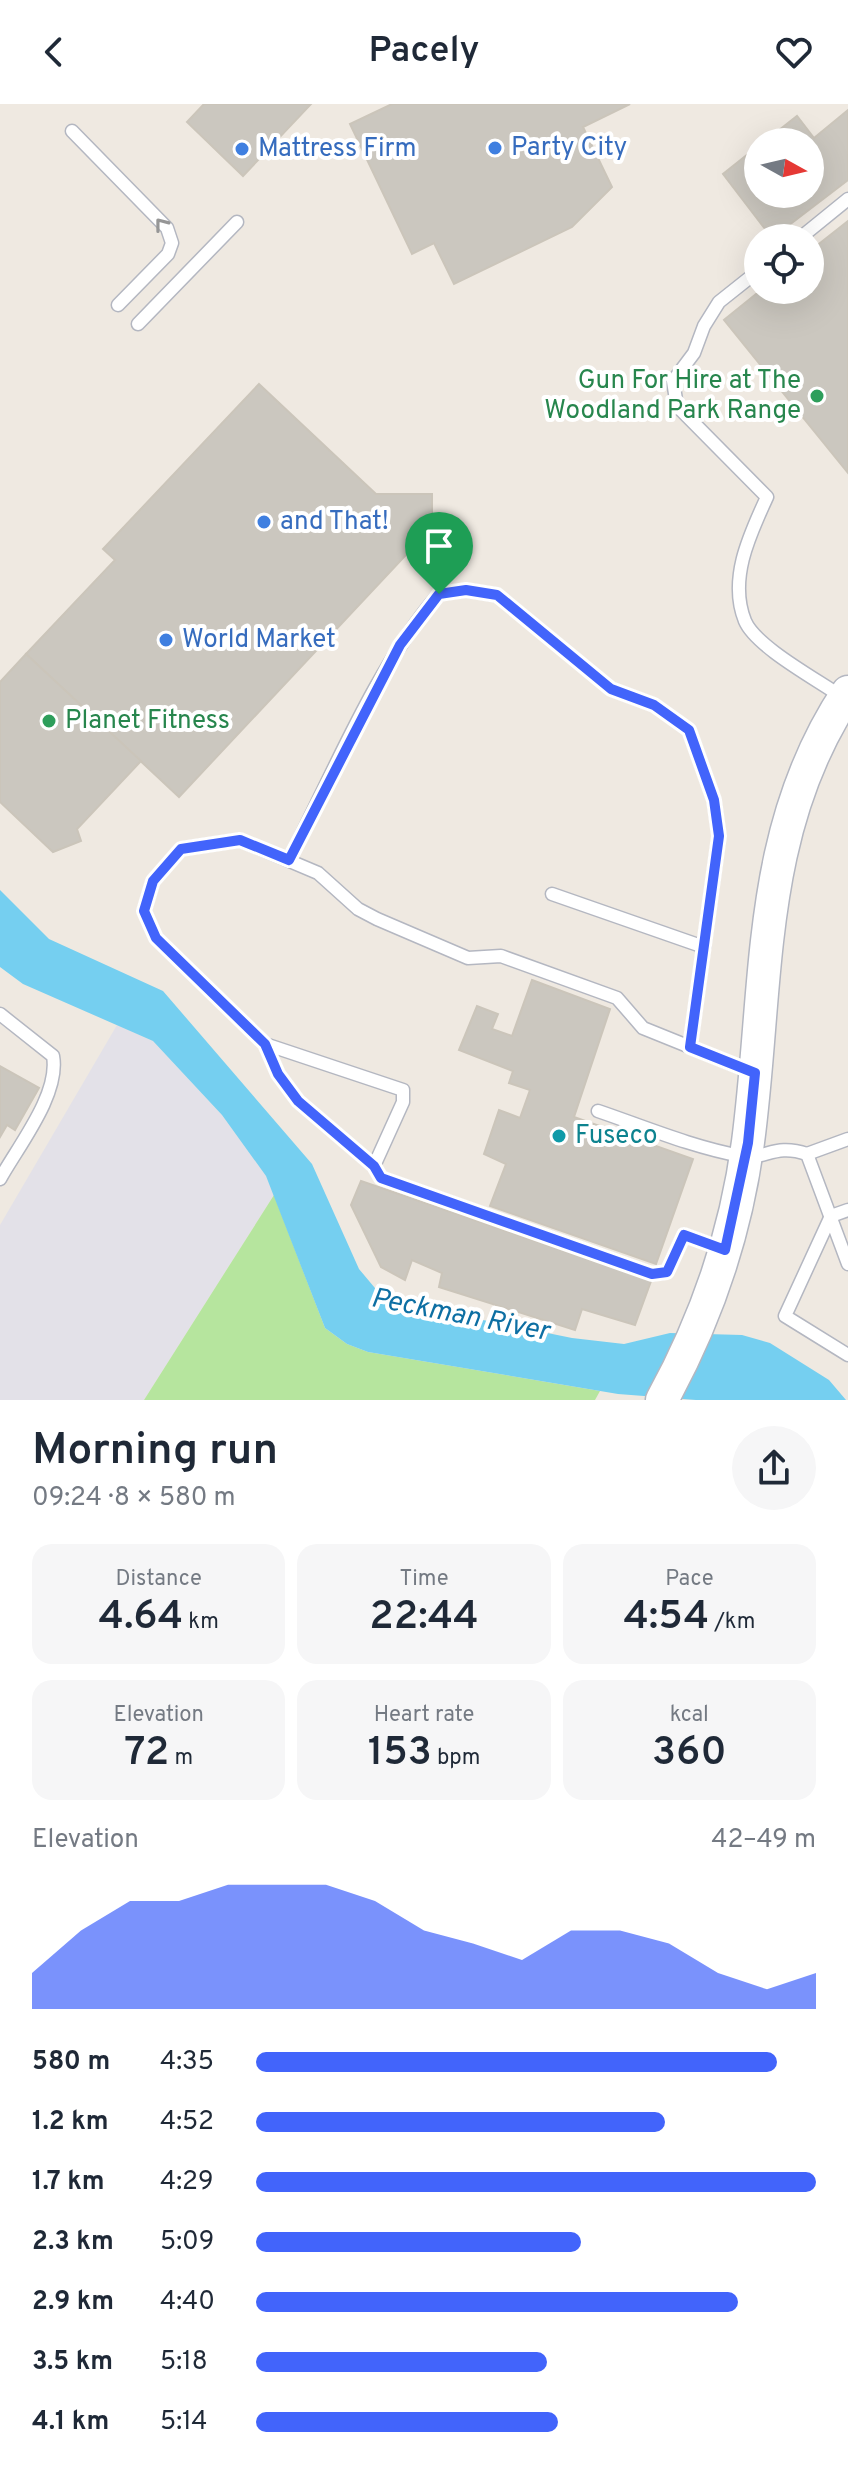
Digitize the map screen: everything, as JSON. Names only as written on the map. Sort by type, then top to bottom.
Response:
[{"type":"street","points":[[662,1400],[707,1307],[725,1250],[746,1157],[774,883],[783,834],[797,792],[846,695]]},
{"type":"lane","points":[[72,131],[167,228],[172,243],[168,254],[118,305]]},
{"type":"lane","points":[[817,224],[848,199]]},
{"type":"lane","points":[[138,324],[237,222]]},
{"type":"lane","points":[[744,282],[719,302],[704,326],[694,353],[673,381],[677,406],[767,497],[745,545],[740,584],[745,622],[767,645],[846,695]]},
{"type":"lane","points":[[289,860],[400,645],[439,594],[466,590],[497,595],[611,689],[654,705],[689,730],[714,800],[719,836],[690,1047]]},
{"type":"lane","points":[[725,1250],[684,1235],[667,1272],[652,1274],[381,1178],[374,1166],[298,1101],[278,1074],[265,1044],[156,938],[144,911],[153,881],[181,849],[240,840],[318,873],[358,909],[377,919],[468,958],[501,956],[617,998],[643,1028],[755,1073]]},
{"type":"lane","points":[[552,894],[704,947]]},
{"type":"lane","points":[[0,1014],[53,1056],[56,1072],[52,1089],[0,1179]]},
{"type":"lane","points":[[265,1044],[403,1090],[403,1102],[374,1166]]},
{"type":"lane","points":[[598,1111],[701,1146],[746,1157],[787,1147],[807,1154],[848,1139]]},
{"type":"lane","points":[[807,1154],[848,1264]]},
{"type":"lane","points":[[848,1210],[831,1216],[785,1316],[848,1355]]},
{"type":"shaded area","points":[[117,1025],[153,1041],[222,1115],[266,1176],[274,1195],[144,1400],[0,1400],[0,1225]]},
{"type":"green space","points":[[274,1195],[325,1328],[347,1344],[368,1352],[600,1391],[595,1400],[144,1400]]},
{"type":"water","name":"Peckman River","points":[[0,890],[49,939],[163,991],[312,1164],[359,1269],[385,1300],[572,1338],[624,1344],[670,1333],[742,1335],[770,1343],[829,1380],[846,1400],[696,1400],[618,1394],[368,1352],[347,1344],[325,1328],[266,1176],[222,1115],[153,1041],[23,984],[0,967]]},
{"type":"building","name":"Mattress Firm","points":[[204,104],[311,104],[243,176],[187,122]]},
{"type":"building","points":[[392,104],[630,104],[583,127],[612,187],[572,227],[454,284],[434,243],[412,254],[350,124]]},
{"type":"building","points":[[848,110],[848,180],[824,198],[824,130]]},
{"type":"building","points":[[797,116],[806,128],[782,128]]},
{"type":"building","points":[[744,157],[744,201],[723,174]]},
{"type":"building","points":[[749,208],[811,208],[790,224],[761,224]]},
{"type":"building","name":"Gun For Hire at The Woodland Park Range","points":[[848,221],[848,473],[724,320],[744,304],[824,304],[824,240]]},
{"type":"building","points":[[259,384],[376,494],[432,494],[432,527],[179,797],[26,654],[115,560],[103,549]]},
{"type":"building","name":"Planet Fitness","points":[[26,654],[141,761],[77,829],[81,841],[53,852],[0,802],[0,682]]},
{"type":"building","name":"Fuseco","points":[[532,980],[610,1009],[574,1117],[693,1159],[656,1264],[490,1206],[506,1164],[484,1154],[499,1110],[520,1118],[530,1090],[509,1083],[513,1071],[459,1050],[477,1006],[498,1014],[492,1029],[512,1036]]},
{"type":"building","points":[[0,1066],[39,1088],[15,1130],[7,1125],[0,1137]]},
{"type":"building","points":[[361,1181],[651,1281],[635,1325],[582,1309],[575,1330],[439,1287],[442,1273],[412,1260],[405,1280],[381,1267],[351,1205]]},
{"type":"place","name":"Party City","points":[[495,148]]},
{"type":"place","name":"Mattress Firm","points":[[242,149]]},
{"type":"place","name":"Gun For Hire at The Woodland Park Range","points":[[817,396]]},
{"type":"place","name":"and That!","points":[[264,522]]},
{"type":"place","name":"World Market","points":[[166,640]]},
{"type":"place","name":"Planet Fitness","points":[[49,721]]},
{"type":"place","name":"Fuseco","points":[[559,1136]]},
{"type":"route","points":[[466,590],[497,595],[611,689],[654,705],[689,730],[714,800],[719,836],[690,1047],[755,1073],[748,1143],[725,1250],[684,1235],[667,1272],[652,1274],[381,1178],[374,1166],[298,1101],[278,1074],[265,1044],[156,938],[144,911],[153,881],[181,849],[240,840],[289,860],[400,645],[439,594],[466,590]]}]
